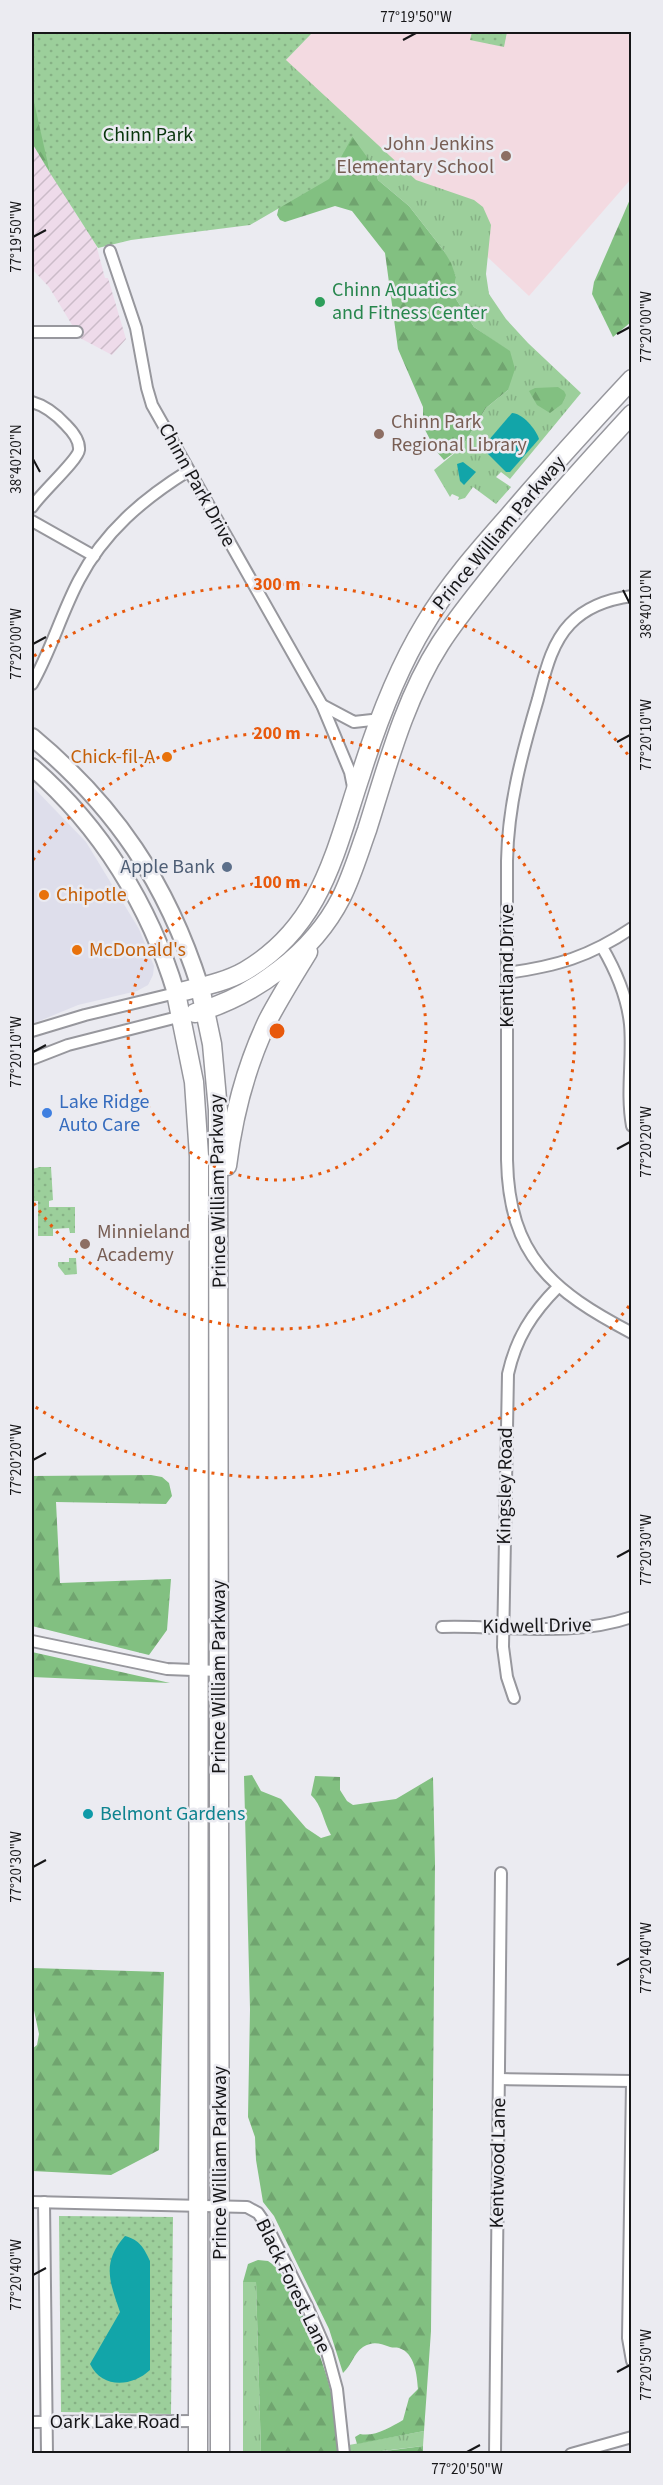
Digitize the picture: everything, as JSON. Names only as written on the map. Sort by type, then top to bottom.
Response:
[{"type":"highway","name":"Prince William Parkway","points":[[198,2454],[199,1146],[194,1082],[176,993],[233,976],[276,949],[297,926],[317,896],[332,865],[381,719],[410,650],[452,585],[540,480],[632,379]]},
{"type":"highway","name":"Prince William Parkway","points":[[182,1016],[206,1010],[246,993],[265,981],[301,949],[331,914],[349,879],[406,713],[439,645],[536,520],[631,415]]},
{"type":"highway","points":[[219,1230],[236,1116],[248,1073],[275,1006],[331,914]]},
{"type":"highway","name":"Prince William Parkway","points":[[200,987],[213,1053],[218,1110],[220,2454]]},
{"type":"main road","points":[[32,737],[82,782],[115,820],[141,856],[177,921],[200,987]]},
{"type":"main road","points":[[32,767],[84,820],[128,881],[160,946],[176,993]]},
{"type":"street","name":"Chinn Park Drive","points":[[110,251],[136,328],[152,405],[322,705],[350,772],[354,796]]},
{"type":"street","points":[[32,332],[77,332]]},
{"type":"street","points":[[614,399],[631,415]]},
{"type":"street","points":[[32,402],[59,417],[76,438],[79,452],[75,460],[55,479],[32,507]]},
{"type":"street","points":[[32,684],[51,647],[79,579],[94,556],[121,522],[142,503],[188,471]]},
{"type":"street","points":[[32,521],[94,556]]},
{"type":"street","name":"Kentland Drive","points":[[632,596],[603,602],[579,616],[560,636],[549,661],[524,746],[510,811],[507,861],[507,1188],[511,1208],[526,1245],[536,1262],[558,1287],[588,1310],[632,1333]]},
{"type":"street","points":[[322,705],[354,722],[381,719]]},
{"type":"street","points":[[507,973],[551,967],[602,947],[632,928]]},
{"type":"street","points":[[602,947],[620,982],[628,1007],[629,1100],[632,1126]]},
{"type":"street","points":[[32,1031],[85,1015],[176,993]]},
{"type":"street","points":[[32,1059],[68,1045],[182,1016]]},
{"type":"street","name":"Kingsley Road","points":[[514,1698],[503,1656],[508,1374],[512,1355],[525,1327],[558,1287]]},
{"type":"street","name":"Kidwell Drive","points":[[442,1627],[565,1629],[588,1627],[632,1617]]},
{"type":"street","points":[[32,1641],[167,1669],[219,1671]]},
{"type":"street","name":"Kentwood Lane","points":[[495,2454],[501,1873]]},
{"type":"street","points":[[499,2079],[632,2082],[628,2338],[632,2361]]},
{"type":"street","name":"Black Forest Lane","points":[[32,2202],[220,2206],[247,2207],[254,2210],[261,2217],[277,2244],[327,2352],[340,2403],[344,2454]]},
{"type":"street","points":[[44,2202],[47,2454]]},
{"type":"street","name":"Oark Lake Road","points":[[32,2422],[198,2421]]},
{"type":"street","points":[[571,2454],[632,2437]]},
{"type":"shaded area","name":"John Jenkins Elementary School","points":[[313,32],[631,32],[631,179],[529,296],[282,64]]},
{"type":"shaded area","points":[[32,143],[85,228],[92,229],[105,278],[108,278],[126,339],[112,355],[80,338],[49,287],[32,269]]},
{"type":"shaded area","points":[[32,786],[86,842],[139,929],[154,966],[148,985],[137,991],[78,1005],[32,1024]]},
{"type":"green space","name":"Chinn Park","points":[[32,32],[313,32],[282,64],[355,132],[329,179],[250,225],[131,240],[98,248],[50,173],[32,93]]},
{"type":"green space","points":[[121,32],[313,32],[262,65],[348,131],[375,168],[378,180],[409,206],[444,251],[456,277],[454,296],[474,327],[510,351],[515,369],[508,390],[486,408],[462,447],[444,460],[436,451],[423,426],[423,407],[398,349],[385,253],[352,211],[335,206],[285,222],[280,220],[277,215],[280,202]]},
{"type":"green space","points":[[472,32],[507,32],[504,47],[470,40]]},
{"type":"green space","points":[[32,60],[50,173],[32,143]]},
{"type":"green space","points":[[286,60],[416,180],[474,200],[483,207],[491,225],[486,274],[489,294],[506,319],[528,343],[581,393],[510,479],[501,472],[496,477],[511,487],[496,504],[473,487],[465,498],[458,500],[459,497],[452,494],[450,497],[434,470],[462,447],[486,408],[508,390],[510,352],[474,327],[454,296],[456,277],[444,251],[409,206],[378,180],[375,168],[262,65]]},
{"type":"green space","points":[[631,197],[631,322],[613,337],[592,294],[594,282]]},
{"type":"green space","points":[[558,387],[566,395],[562,404],[550,413],[537,405],[529,391],[535,388]]},
{"type":"green space","points":[[51,1167],[53,1200],[49,1201],[49,1207],[75,1207],[75,1233],[70,1233],[69,1228],[53,1229],[53,1236],[38,1236],[38,1201],[32,1201],[32,1169]]},
{"type":"green space","points":[[69,1258],[76,1258],[77,1274],[65,1275],[58,1266],[58,1262],[69,1262]]},
{"type":"green space","points":[[151,1475],[162,1477],[169,1483],[172,1496],[166,1504],[56,1502],[60,1583],[171,1579],[167,1630],[149,1655],[32,1626],[32,1476]]},
{"type":"green space","points":[[32,1652],[170,1683],[32,1677]]},
{"type":"green space","points":[[252,1775],[261,1791],[281,1799],[306,1828],[321,1838],[331,1835],[318,1804],[311,1795],[315,1776],[340,1777],[340,1790],[347,1801],[353,1805],[396,1799],[433,1777],[435,1863],[431,2331],[424,2431],[357,2444],[355,2437],[360,2434],[377,2433],[403,2420],[409,2398],[418,2389],[412,2359],[398,2348],[373,2343],[360,2350],[343,2373],[329,2329],[274,2216],[263,2202],[256,2160],[255,2137],[248,2117],[250,2009],[244,1776]]},
{"type":"green space","points":[[32,1968],[164,1972],[159,2150],[111,2175],[32,2171],[32,2049],[37,2045],[39,2034],[32,2001]]},
{"type":"green space","points":[[59,2216],[173,2217],[171,2414],[61,2412]]},
{"type":"green space","points":[[258,2260],[268,2261],[280,2273],[312,2335],[331,2393],[338,2453],[261,2453],[256,2282],[243,2282],[248,2264]]},
{"type":"green space","points":[[243,2282],[256,2282],[261,2453],[243,2454]]},
{"type":"green space","points":[[424,2431],[423,2446],[350,2454],[349,2445]]},
{"type":"green space","points":[[423,2446],[423,2453],[370,2453]]},
{"type":"water","points":[[512,413],[528,422],[539,439],[510,472],[506,472],[482,448]]},
{"type":"water","points":[[463,462],[476,472],[464,485],[460,481],[457,464]]},
{"type":"water","points":[[125,2236],[141,2245],[150,2261],[150,2370],[135,2380],[118,2383],[102,2378],[90,2364],[120,2312],[111,2282],[110,2264],[117,2246]]},
{"type":"place","name":"John Jenkins Elementary School","points":[[506,156]]},
{"type":"place","name":"Chinn Aquatics and Fitness Center","points":[[320,302]]},
{"type":"place","name":"Chinn Park Regional Library","points":[[379,434]]},
{"type":"place","name":"Chick-fil-A","points":[[167,757]]},
{"type":"place","name":"Apple Bank","points":[[227,867]]},
{"type":"place","name":"Chipotle","points":[[44,895]]},
{"type":"place","name":"McDonald's","points":[[77,950]]},
{"type":"place","name":"Lake Ridge Auto Care","points":[[47,1113]]},
{"type":"place","name":"Minnieland Academy","points":[[85,1244]]},
{"type":"place","name":"Belmont Gardens","points":[[88,1814]]}]
